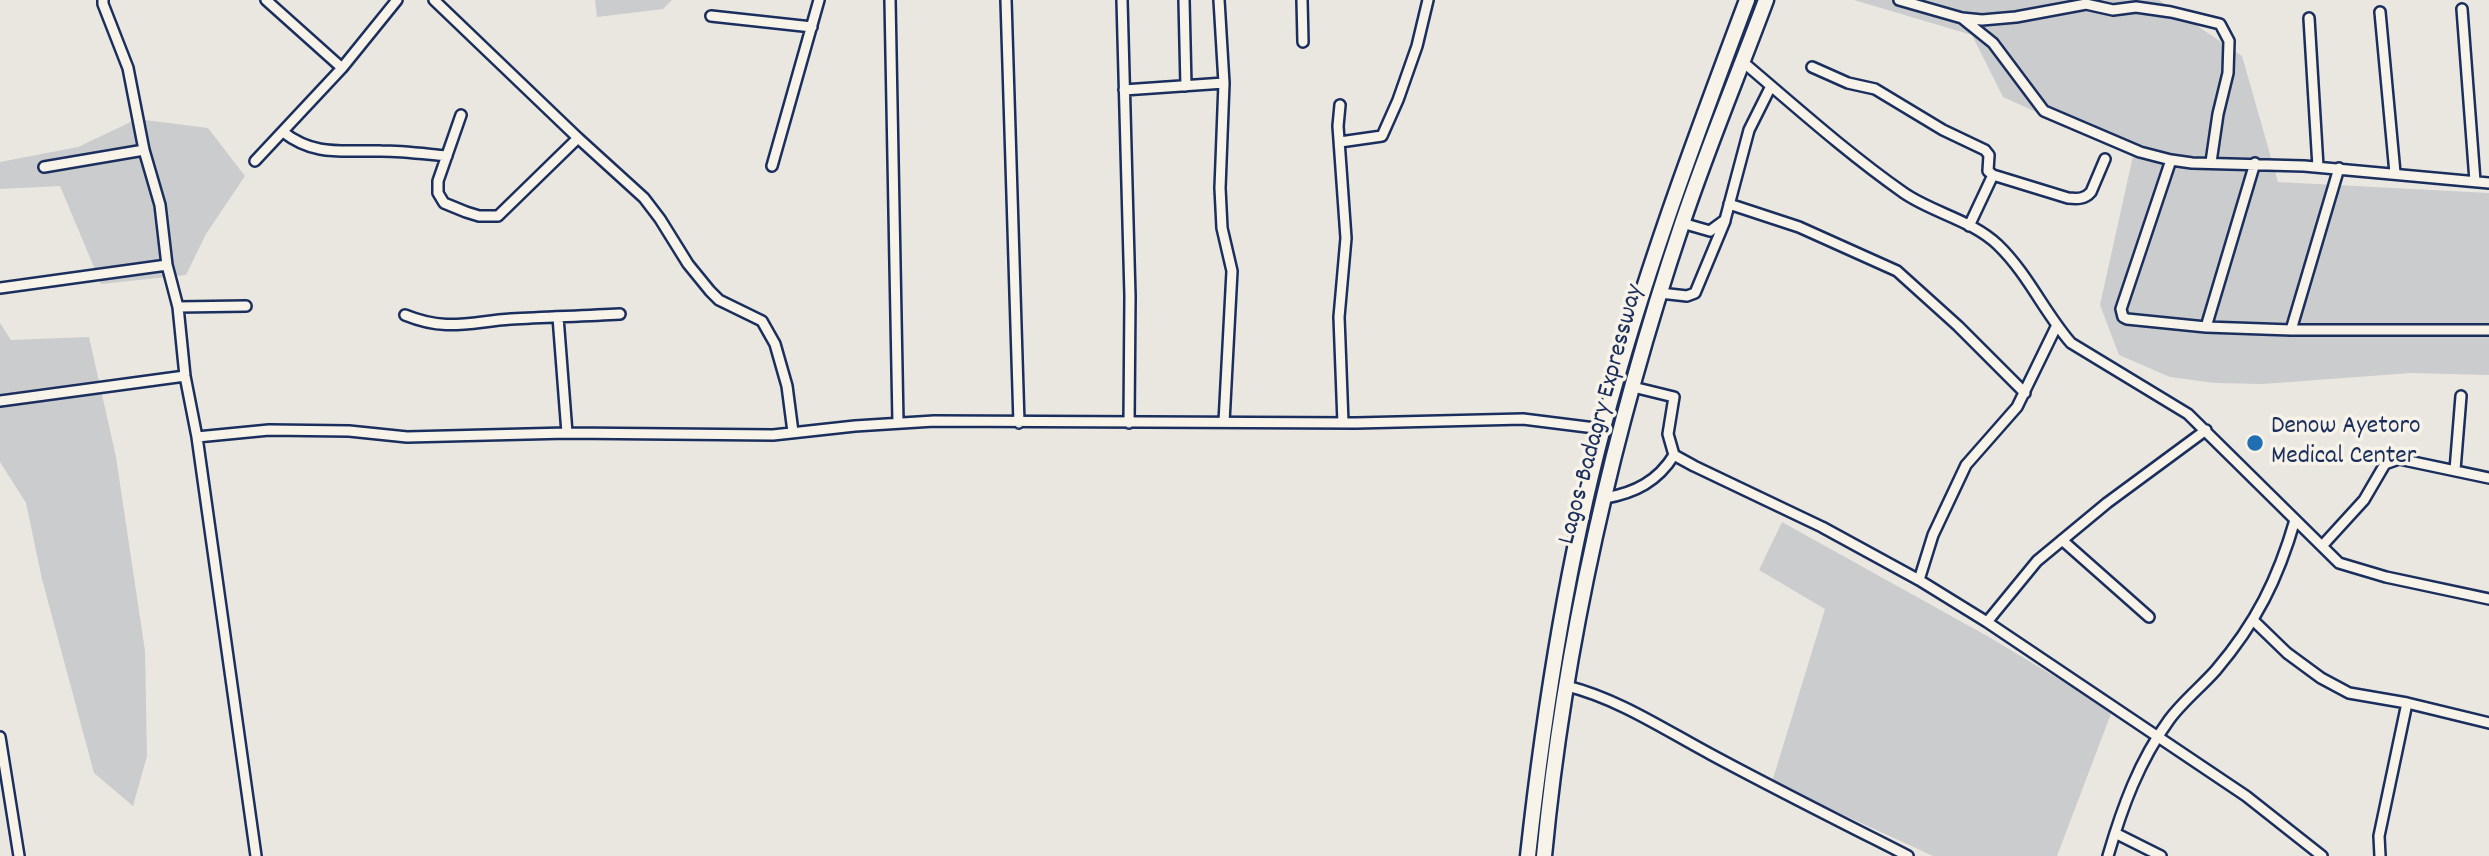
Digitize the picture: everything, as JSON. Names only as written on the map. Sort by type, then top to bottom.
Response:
[{"type":"highway","name":"Lagos-Badagry Expressway","points":[[1528,856],[1548,693],[1564,594],[1603,429],[1654,258],[1747,0]]},
{"type":"highway","name":"Lagos-Badagry Expressway","points":[[1544,856],[1567,686],[1588,570],[1633,387],[1682,223],[1766,0]]},
{"type":"street","points":[[103,0],[128,68],[144,149],[160,205],[167,265],[178,307],[185,376],[197,437],[256,856]]},
{"type":"street","points":[[266,0],[341,68]]},
{"type":"street","points":[[255,162],[341,68],[397,0]]},
{"type":"street","points":[[434,0],[652,207],[688,264],[719,300],[762,321],[775,344],[787,386],[793,432]]},
{"type":"street","points":[[772,166],[819,0]]},
{"type":"street","points":[[890,0],[898,422]]},
{"type":"street","points":[[1006,0],[1019,424]]},
{"type":"street","points":[[1122,0],[1130,296],[1129,423]]},
{"type":"street","points":[[1184,0],[1186,86]]},
{"type":"street","points":[[1219,0],[1224,83],[1220,201],[1222,228],[1232,271],[1224,422]]},
{"type":"street","points":[[1302,0],[1303,42]]},
{"type":"street","points":[[1340,142],[1382,136],[1417,46],[1428,0]]},
{"type":"street","points":[[1899,0],[1962,18],[1982,20],[2016,17],[2086,4],[2113,10],[2136,8],[2171,12],[2220,24],[2229,41],[2228,73],[2218,114],[2211,162]]},
{"type":"street","points":[[2462,9],[2474,181]]},
{"type":"street","points":[[2380,12],[2395,173]]},
{"type":"street","points":[[711,16],[812,27]]},
{"type":"street","points":[[1962,18],[1993,43],[2045,111],[2140,152],[2171,160],[2339,168],[2489,183]]},
{"type":"street","points":[[2309,18],[2318,167]]},
{"type":"street","points":[[1742,62],[1829,137],[1907,196],[1969,226],[1996,243],[2019,267],[2056,327],[2071,343],[2188,414],[2339,563],[2386,577],[2489,599]]},
{"type":"street","points":[[1812,67],[1848,83],[1875,89],[1943,130],[1985,150],[1989,155],[1988,171],[1993,175],[2068,198],[2083,198],[2091,192],[2105,159]]},
{"type":"street","points":[[1124,90],[1224,83]]},
{"type":"street","points":[[1661,293],[1687,296],[1695,293],[1725,220],[1749,130],[1771,86]]},
{"type":"street","points":[[1340,105],[1346,238],[1339,317],[1343,423]]},
{"type":"street","points":[[461,115],[438,181],[438,193],[444,203],[479,216],[498,216],[578,138]]},
{"type":"street","points":[[283,132],[298,144],[337,152],[381,150],[447,156]]},
{"type":"street","points":[[44,167],[144,149]]},
{"type":"street","points":[[2171,160],[2121,314],[2127,320],[2206,327],[2291,330],[2489,330]]},
{"type":"street","points":[[2206,327],[2255,163]]},
{"type":"street","points":[[2291,330],[2339,168]]},
{"type":"street","points":[[1969,226],[1993,175]]},
{"type":"street","points":[[1728,204],[1799,226],[1897,271],[1958,326],[2025,393]]},
{"type":"street","points":[[1682,223],[1710,231],[1725,220]]},
{"type":"street","points":[[0,288],[167,265]]},
{"type":"street","points":[[178,307],[246,306]]},
{"type":"street","points":[[405,315],[428,324],[448,326],[510,319],[620,314]]},
{"type":"street","points":[[558,317],[567,433]]},
{"type":"street","points":[[1919,580],[1933,535],[1966,465],[2017,407],[2056,327]]},
{"type":"street","points":[[0,401],[185,376]]},
{"type":"street","points":[[1633,387],[1674,397],[1668,434],[1674,455],[1822,527],[1919,580],[1987,622],[2246,796],[2320,856]]},
{"type":"street","points":[[2455,470],[2461,396]]},
{"type":"street","points":[[197,437],[270,430],[349,431],[407,437],[567,433],[773,435],[898,422],[1343,423],[1523,419],[1603,429]]},
{"type":"street","points":[[1987,622],[2037,561],[2107,503],[2206,430]]},
{"type":"street","points":[[1605,498],[1624,495],[1648,483],[1665,470],[1674,455]]},
{"type":"street","points":[[2322,546],[2364,500],[2380,470],[2391,460],[2399,459],[2489,478]]},
{"type":"street","points":[[2108,856],[2137,772],[2170,718],[2214,672],[2254,621],[2284,557],[2295,520]]},
{"type":"street","points":[[2062,540],[2149,617]]},
{"type":"street","points":[[2254,621],[2287,653],[2321,678],[2349,693],[2407,703],[2489,723]]},
{"type":"street","points":[[1567,686],[1615,703],[1733,767],[1908,856]]},
{"type":"street","points":[[2380,856],[2379,836],[2407,703]]},
{"type":"street","points":[[0,737],[19,856]]},
{"type":"street","points":[[2115,833],[2161,856]]},
{"type":"shaded area","points":[[595,0],[672,0],[663,9],[597,17]]},
{"type":"shaded area","points":[[1854,0],[2159,0],[2242,56],[2278,182],[2489,193],[2489,375],[2411,373],[2263,384],[2215,383],[2170,377],[2119,355],[2100,305],[2133,156],[2003,97],[1972,35]]},
{"type":"shaded area","points":[[137,119],[208,128],[245,176],[206,234],[186,275],[101,284],[60,186],[0,189],[0,162],[78,147]]},
{"type":"shaded area","points":[[0,323],[11,340],[89,337],[116,457],[145,651],[147,756],[133,806],[94,773],[42,579],[26,503],[0,462]]},
{"type":"shaded area","points":[[1782,522],[1989,637],[2112,711],[2057,856],[1933,856],[1772,782],[1825,609],[1759,570]]},
{"type":"place","name":"Denow Ayetoro Medical Center","points":[[2255,443]]}]
